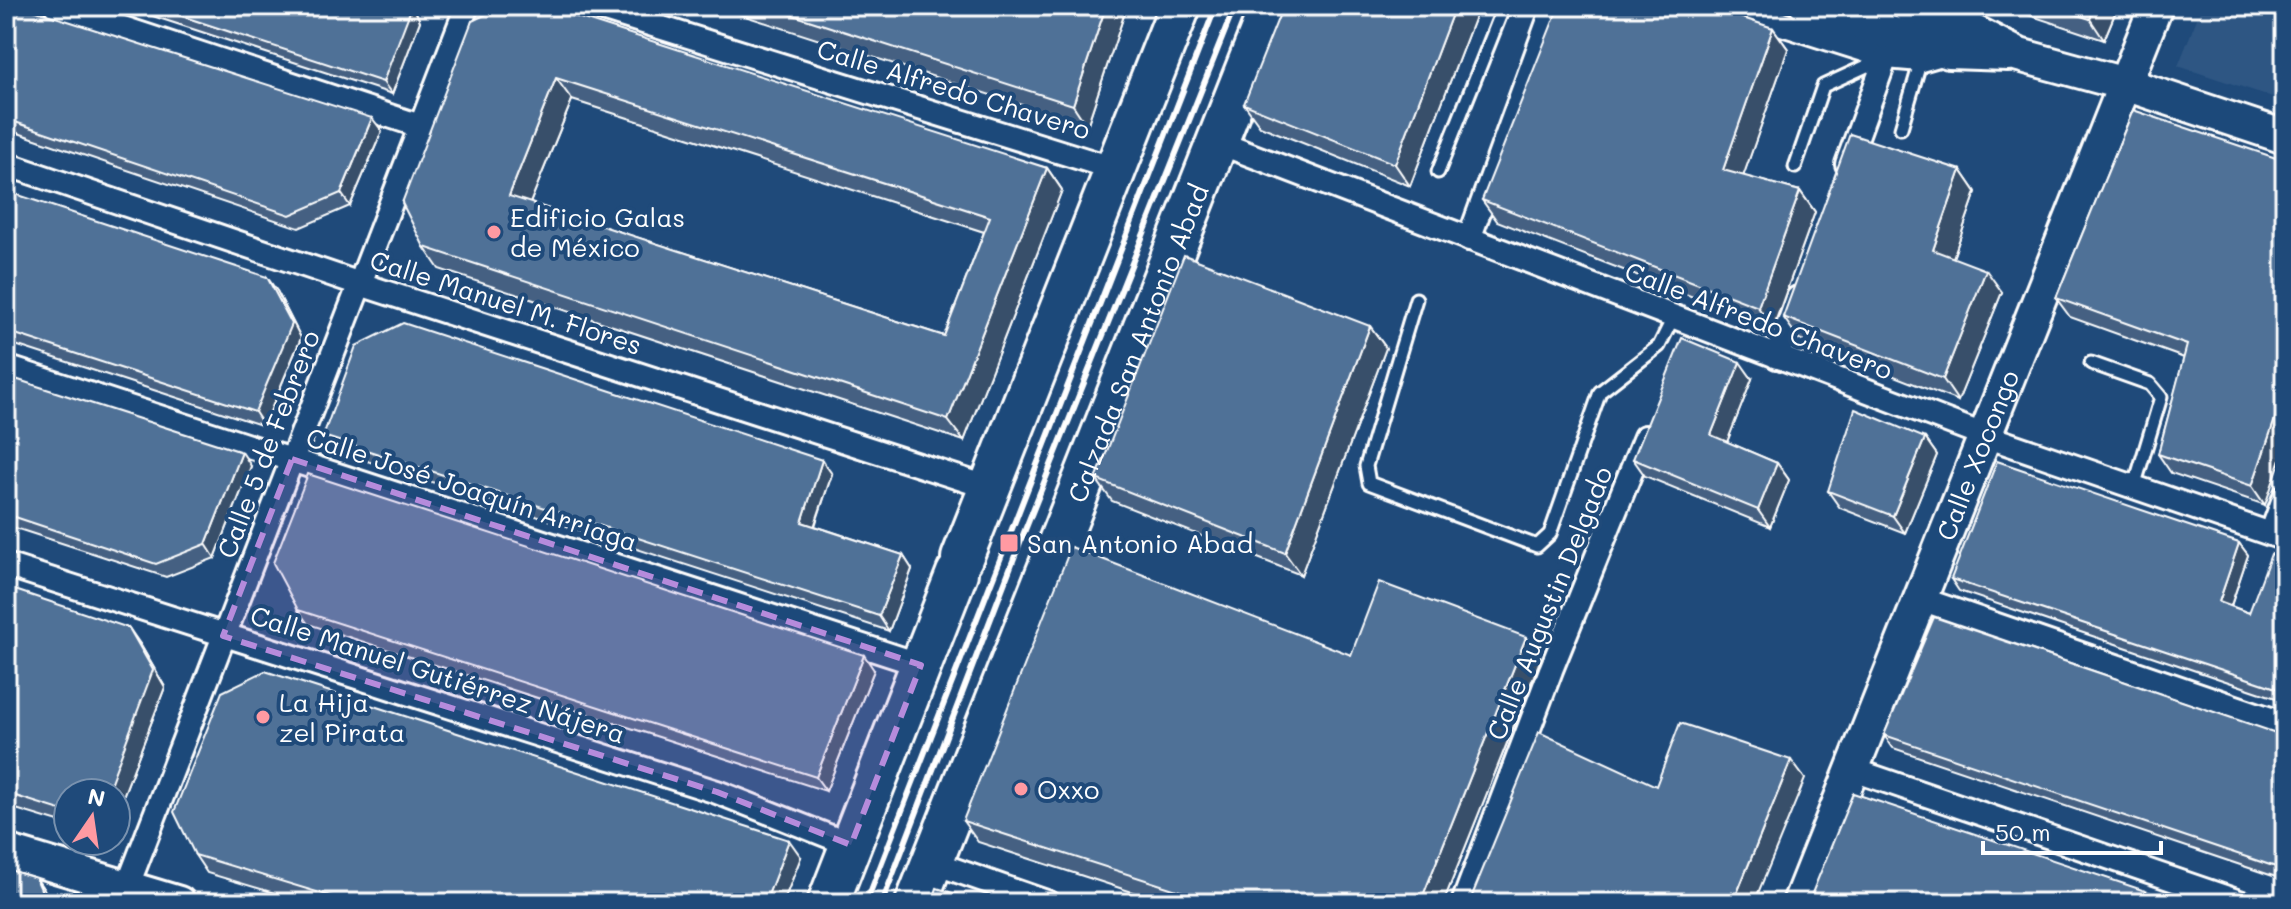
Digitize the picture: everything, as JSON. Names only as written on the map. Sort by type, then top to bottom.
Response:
[{"type":"highway","points":[[828,903],[1180,6]]},
{"type":"highway","name":"Calzada San Antonio Abad","points":[[916,903],[1271,6]]},
{"type":"street","points":[[56,6],[420,126]]},
{"type":"street","name":"Calle 5 de Febrero","points":[[124,895],[467,6]]},
{"type":"street","name":"Calle Alfredo Chavero","points":[[592,6],[1115,169]]},
{"type":"street","points":[[1469,239],[1554,6]]},
{"type":"street","points":[[1725,6],[1886,57],[2019,55]]},
{"type":"street","points":[[1807,6],[1935,56]]},
{"type":"street","points":[[1908,6],[1957,23],[2019,55],[2125,84],[2285,137]]},
{"type":"street","name":"Calle Xocongo","points":[[1799,903],[2156,6]]},
{"type":"street","points":[[1837,192],[1886,57]]},
{"type":"street","name":"Calle Alfredo Chavero","points":[[1217,142],[1986,436],[2278,537]]},
{"type":"street","name":"Calle Manuel M. Flores","points":[[6,164],[360,284],[990,488]]},
{"type":"street","points":[[1777,357],[1804,282]]},
{"type":"street","points":[[1679,354],[1682,322]]},
{"type":"street","name":"Calle José Joaquín Arriaga","points":[[6,367],[921,665]]},
{"type":"street","name":"Calle Augustin Delgado","points":[[1463,903],[1551,670],[1656,411]]},
{"type":"street","points":[[2278,537],[2285,496]]},
{"type":"street","name":"Calle Manuel Gutiérrez Nájera","points":[[6,565],[717,792],[851,845]]},
{"type":"street","points":[[1918,598],[2285,724]]},
{"type":"street","points":[[1851,769],[2242,903]]},
{"type":"street","points":[[6,851],[124,895],[179,903]]},
{"type":"street","points":[[932,862],[1049,903]]},
{"type":"lane","points":[[1438,172],[1504,6]]},
{"type":"lane","points":[[1901,128],[1935,56]]},
{"type":"lane","points":[[1795,167],[1823,86],[1886,57]]},
{"type":"lane","points":[[1416,299],[1366,466],[1369,483],[1537,546],[1550,534],[1600,392],[1659,346],[1682,322]]},
{"type":"lane","points":[[2091,363],[2150,384],[2161,397],[2134,487]]},
{"type":"highlighted area","points":[[292,459],[921,665],[851,845],[717,792],[223,636]]},
{"type":"shaded area","points":[[2202,6],[2285,6],[2285,101],[2178,66]]},
{"type":"building","points":[[6,6],[21,6],[372,118],[341,193],[290,215],[6,119]]},
{"type":"building","points":[[151,6],[410,6],[411,9],[383,82]]},
{"type":"building","name":"Edificio Galas de México","points":[[503,6],[543,6],[1047,168],[948,420],[424,247],[402,203],[472,21]],"holes":[[[556,78],[990,217],[944,336],[509,196]]]},
{"type":"building","points":[[765,6],[1106,6],[1073,105]]},
{"type":"building","points":[[1283,6],[1455,6],[1395,164],[1244,104]]},
{"type":"building","points":[[1559,6],[1707,6],[1773,28],[1723,170],[1800,191],[1758,307],[1482,200]]},
{"type":"building","points":[[2050,6],[2095,6],[2090,19]]},
{"type":"building","points":[[2133,110],[2285,161],[2285,390],[2252,486],[2158,454],[2187,345],[2056,298]]},
{"type":"building","points":[[1850,134],[1961,170],[1933,250],[1986,270],[1943,379],[1783,317]]},
{"type":"building","points":[[6,191],[267,277],[292,324],[255,412],[6,331]]},
{"type":"building","points":[[1184,255],[1370,326],[1285,553],[1096,479]]},
{"type":"building","points":[[403,323],[822,460],[802,522],[903,555],[879,616],[323,436],[356,346]]},
{"type":"building","points":[[1682,338],[1740,362],[1711,435],[1777,463],[1758,510],[1633,459]]},
{"type":"building","points":[[6,376],[242,452],[206,544],[156,564],[6,514]]},
{"type":"building","points":[[1855,409],[1925,438],[1893,516],[1828,491]]},
{"type":"building","points":[[1997,461],[2239,543],[2219,602],[2249,613],[2271,554],[2285,558],[2285,691],[1951,579]]},
{"type":"building","points":[[308,474],[864,655],[816,777],[298,610],[273,563]]},
{"type":"building","points":[[1071,547],[1351,655],[1379,582],[1526,637],[1420,903],[1217,903],[963,821]]},
{"type":"building","points":[[6,587],[129,628],[153,670],[113,777],[52,777],[52,807],[6,793]]},
{"type":"building","points":[[1934,617],[2285,736],[2285,870],[1884,735]]},
{"type":"building","points":[[265,671],[789,840],[765,903],[353,903],[195,855],[174,812],[222,692]]},
{"type":"building","points":[[1680,723],[1791,760],[1733,903],[1469,903],[1539,732],[1656,786]]},
{"type":"building","points":[[1853,793],[2181,903],[1808,903]]},
{"type":"building","points":[[6,869],[36,878],[47,903],[6,903]]},
{"type":"building","points":[[937,888],[984,903],[932,903]]},
{"type":"railway","points":[[866,903],[1216,6]]},
{"type":"railway","points":[[882,903],[1019,545],[1235,6]]},
{"type":"place","name":"Edificio Galas de México","points":[[494,232]]},
{"type":"place","name":"San Antonio Abad","points":[[1009,543]]},
{"type":"place","name":"La Hija zel Pirata","points":[[263,717]]},
{"type":"place","name":"Oxxo","points":[[1021,789]]}]
